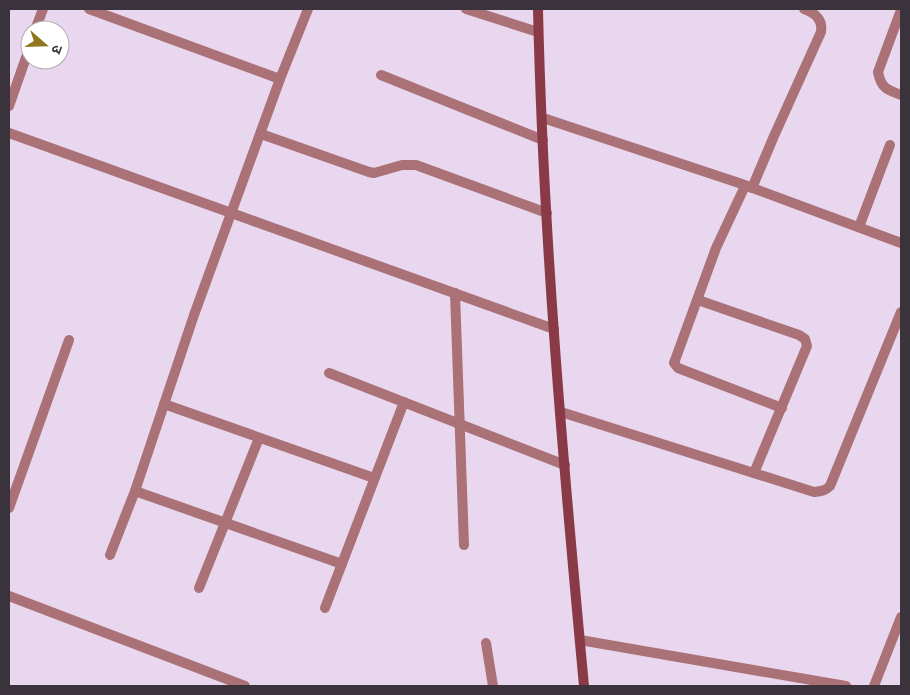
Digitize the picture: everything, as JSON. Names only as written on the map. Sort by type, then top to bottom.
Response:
[{"type":"main road","points":[[538,9],[543,140],[554,328],[584,686]]},
{"type":"street","points":[[90,9],[280,79]]},
{"type":"street","points":[[110,555],[135,491],[164,404],[280,79],[308,9]]},
{"type":"street","points":[[466,9],[538,32]]},
{"type":"street","points":[[782,408],[678,368],[674,359],[698,300],[716,248],[774,136],[821,32],[822,26],[818,17],[804,9]]},
{"type":"street","points":[[901,10],[878,72],[884,88],[901,95]]},
{"type":"street","points":[[9,106],[13,82],[20,67]]},
{"type":"street","points":[[381,75],[543,140]]},
{"type":"street","points":[[542,118],[749,187],[901,243]]},
{"type":"street","points":[[9,132],[554,328]]},
{"type":"street","points":[[261,134],[369,172],[402,165],[416,165],[547,213]]},
{"type":"street","points":[[859,227],[890,145]]},
{"type":"street","points":[[455,293],[464,545]]},
{"type":"street","points":[[698,300],[799,335],[805,339],[807,346],[754,473]]},
{"type":"street","points":[[561,412],[814,492],[826,490],[830,486],[901,312]]},
{"type":"street","points":[[9,508],[69,340]]},
{"type":"street","points":[[329,373],[565,465]]},
{"type":"street","points":[[325,608],[404,402]]},
{"type":"street","points":[[164,404],[374,478]]},
{"type":"street","points":[[199,588],[259,438]]},
{"type":"street","points":[[135,491],[342,564]]},
{"type":"street","points":[[9,596],[245,686]]},
{"type":"street","points":[[874,686],[901,617]]},
{"type":"street","points":[[580,640],[846,686]]},
{"type":"street","points":[[486,644],[493,686]]}]
